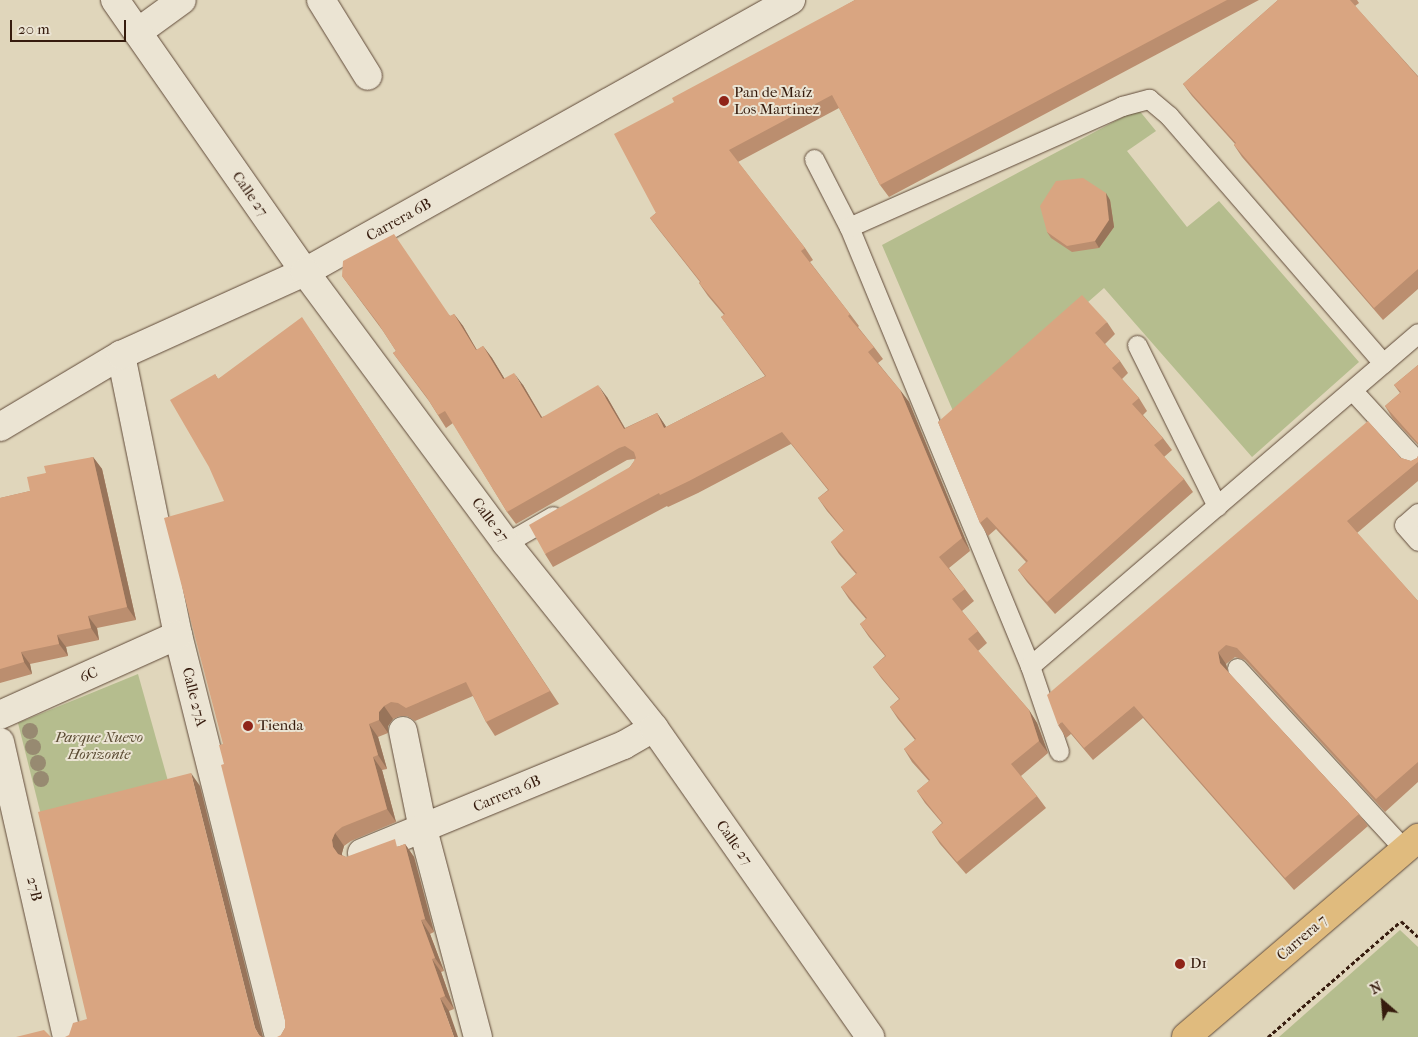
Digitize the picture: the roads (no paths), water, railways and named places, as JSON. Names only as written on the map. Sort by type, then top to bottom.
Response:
[{"type":"main road","name":"Carrera 7","points":[[1186,1037],[1412,844]]},
{"type":"street","name":"Calle 27","points":[[115,0],[305,272],[506,543],[654,728],[870,1037]]},
{"type":"street","points":[[138,32],[182,0]]},
{"type":"street","points":[[321,0],[368,76]]},
{"type":"street","name":"Carrera 6B","points":[[0,427],[121,355],[305,272],[791,0]]},
{"type":"street","name":"Calle 27A","points":[[121,355],[178,635],[279,1037]]},
{"type":"street","name":"6C","points":[[0,715],[178,635]]},
{"type":"street","name":"Carrera 6B","points":[[357,855],[422,830],[624,745],[654,728]]},
{"type":"street","points":[[403,731],[422,830],[478,1037]]},
{"type":"street","name":"27B","points":[[0,742],[67,1037]]},
{"type":"lane","points":[[849,227],[1122,106],[1149,99],[1169,116],[1383,363]]},
{"type":"lane","points":[[814,159],[849,227],[1030,666],[1058,751]]},
{"type":"lane","points":[[1030,666],[1418,333]]},
{"type":"lane","points":[[1137,345],[1217,506]]},
{"type":"lane","points":[[1352,390],[1418,462]]},
{"type":"lane","points":[[506,543],[572,504]]},
{"type":"lane","points":[[1418,513],[1404,526],[1418,541]]},
{"type":"lane","points":[[1237,668],[1412,844]]},
{"type":"place","name":"Pan de Maíz Los Martinez","points":[[724,101]]},
{"type":"place","name":"Tienda","points":[[248,726]]},
{"type":"place","name":"D1","points":[[1180,964]]},
{"type":"park label","name":"Parque Nuevo Horizonte","points":[[99,746]]}]
